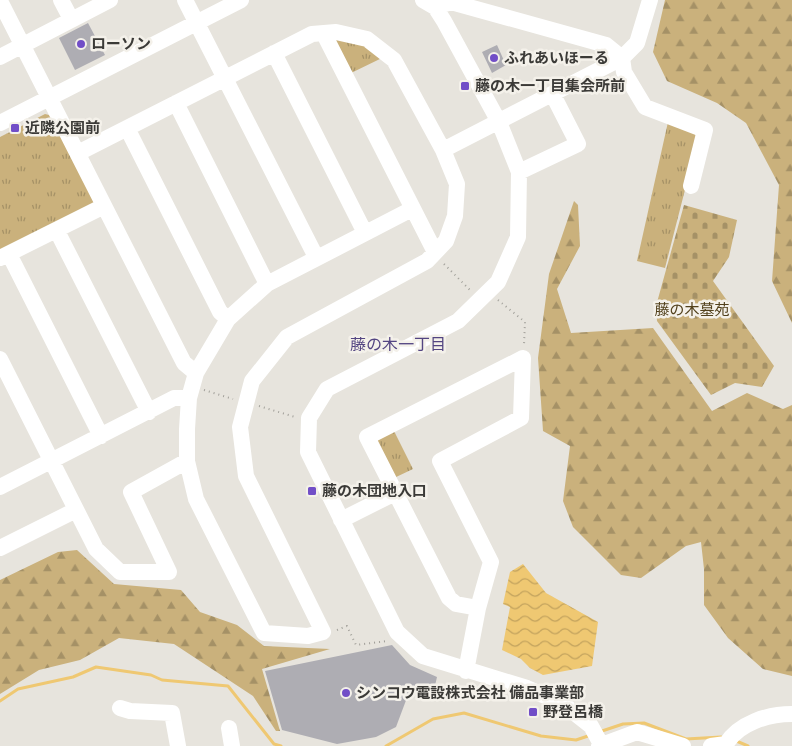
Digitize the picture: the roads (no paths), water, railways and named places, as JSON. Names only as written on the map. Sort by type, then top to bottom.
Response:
[{"type":"street","points":[[61,0],[71,19]]},
{"type":"street","points":[[0,57],[110,0]]},
{"type":"street","points":[[185,0],[316,257]]},
{"type":"street","points":[[0,123],[241,0]]},
{"type":"street","points":[[443,150],[622,58],[637,43],[650,0]]},
{"type":"street","points":[[0,1],[184,363],[196,373]]},
{"type":"street","points":[[429,4],[451,2],[606,45],[622,58],[624,72],[644,107],[705,130],[691,186]]},
{"type":"street","points":[[429,4],[444,21],[498,122],[519,172],[518,237],[498,282],[458,321],[328,389],[309,418],[308,452],[397,632],[423,656],[466,671],[527,688],[563,704],[598,740],[637,732],[683,746]]},
{"type":"street","points":[[78,153],[224,77],[312,34],[336,32],[366,38],[394,60],[443,150],[456,184],[456,216],[446,241],[427,261],[287,337],[252,381],[240,427],[246,476],[323,632],[308,636],[264,633],[196,499],[187,461],[189,398],[196,373],[228,319],[267,284],[412,209]]},
{"type":"street","points":[[324,34],[434,253]]},
{"type":"street","points":[[274,53],[365,233]]},
{"type":"street","points":[[519,172],[578,144],[553,95]]},
{"type":"street","points":[[176,103],[267,284]]},
{"type":"street","points":[[126,128],[220,312],[228,319]]},
{"type":"street","points":[[101,436],[5,256],[104,206]]},
{"type":"street","points":[[57,231],[149,412]]},
{"type":"street","points":[[466,671],[478,608],[491,562],[440,461],[521,418],[523,358],[367,437],[449,598],[456,604],[478,608]]},
{"type":"street","points":[[0,359],[96,549],[120,572],[169,572],[130,492],[187,461]]},
{"type":"street","points":[[0,487],[174,398],[189,398]]},
{"type":"street","points":[[341,520],[395,493]]},
{"type":"street","points":[[0,548],[76,510]]},
{"type":"street","points":[[120,708],[130,711],[172,713],[178,746]]},
{"type":"street","points":[[724,741],[772,714],[792,714]]},
{"type":"street","points":[[229,728],[232,746]]},
{"type":"water","points":[[523,564],[546,593],[598,622],[592,666],[543,675],[530,668],[521,659],[502,650],[510,607],[503,604],[510,572]]},
{"type":"waterway","points":[[0,701],[18,689],[73,677],[96,667],[151,675],[162,680],[228,686],[274,744],[281,746]]},
{"type":"waterway","points":[[386,746],[433,719],[464,713],[541,736],[576,740],[591,735]]},
{"type":"waterway","points":[[599,732],[623,724],[644,723],[686,739],[721,737]]},
{"type":"waterway","points":[[734,740],[748,746]]},
{"type":"place","name":"ローソン","points":[[81,44]]},
{"type":"place","name":"ふれあいほーる","points":[[494,58]]},
{"type":"place","name":"藤の木一丁目集会所前","points":[[465,86]]},
{"type":"place","name":"近隣公園前","points":[[15,128]]},
{"type":"place","name":"藤の木団地入口","points":[[312,491]]},
{"type":"place","name":"シンコウ電設株式会社 備品事業部","points":[[346,693]]},
{"type":"place","name":"野登呂橋","points":[[533,712]]},
{"type":"district","name":"藤の木一丁目","points":[[398,344]]},
{"type":"park label","name":"藤の木墓苑","points":[[692,310]]}]
